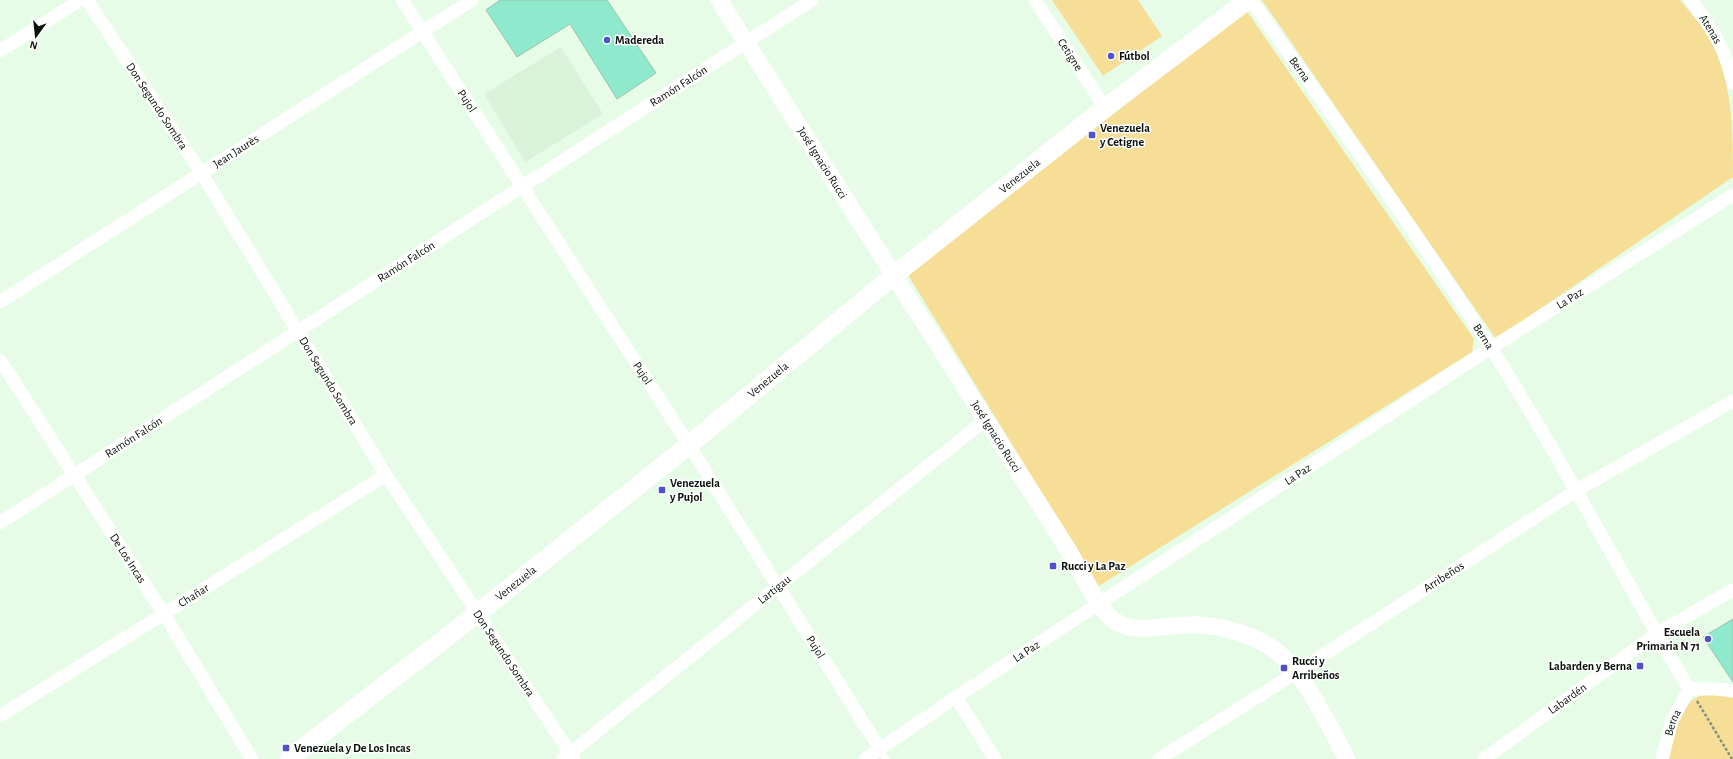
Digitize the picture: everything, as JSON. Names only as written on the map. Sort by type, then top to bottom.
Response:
[{"type":"main road","name":"Venezuela","points":[[289,759],[478,613],[689,445],[894,276],[1105,108],[1248,0]]},
{"type":"street","points":[[0,51],[80,0]]},
{"type":"street","name":"Don Segundo Sombra","points":[[87,0],[202,174],[386,475],[478,613],[569,757]]},
{"type":"street","name":"Pujol","points":[[402,0],[521,188],[689,445],[883,754]]},
{"type":"street","name":"Jean Jaurès","points":[[0,302],[472,0]]},
{"type":"street","name":"José Ignacio Rucci","points":[[719,0],[1069,551],[1100,603],[1114,620],[1126,626],[1138,627],[1199,624],[1241,633],[1261,641],[1276,650],[1290,662],[1348,759]]},
{"type":"street","name":"Ramón Falcón","points":[[0,523],[812,0]]},
{"type":"street","name":"Cetigne","points":[[1035,0],[1105,108]]},
{"type":"street","name":"Berna","points":[[1251,0],[1369,167],[1491,348],[1577,490],[1656,634],[1689,689],[1672,721],[1662,759]]},
{"type":"street","name":"Atenas","points":[[1691,0],[1713,31],[1724,52],[1733,84]]},
{"type":"street","name":"La Paz","points":[[865,759],[883,754],[956,697],[1491,348],[1733,195]]},
{"type":"street","name":"De Los Incas","points":[[0,360],[164,614],[252,759]]},
{"type":"street","name":"Arribeños","points":[[1158,759],[1297,672],[1577,490],[1733,400]]},
{"type":"street","name":"Lartigau","points":[[569,757],[778,586],[985,420]]},
{"type":"street","name":"Chañar","points":[[0,716],[386,475]]},
{"type":"street","name":"Labardén","points":[[1484,759],[1656,634],[1733,590]]},
{"type":"street","points":[[1689,689],[1717,689],[1733,692]]},
{"type":"street","points":[[956,697],[995,759]]},
{"type":"path","points":[[1689,689],[1732,759]]},
{"type":"shaded area","name":"Fútbol","points":[[1052,0],[1138,0],[1162,36],[1103,76]]},
{"type":"shaded area","points":[[1262,0],[1680,0],[1707,34],[1718,56],[1730,107],[1733,142],[1733,177],[1496,339]]},
{"type":"shaded area","points":[[1246,10],[1474,339],[1472,352],[1099,586],[908,275]]},
{"type":"shaded area","points":[[561,47],[603,114],[525,162],[484,94]]},
{"type":"shaded area","points":[[1720,694],[1733,697],[1733,759],[1669,759],[1678,722],[1687,705],[1702,695]]},
{"type":"building","name":"Madereda","points":[[500,0],[607,0],[656,73],[617,99],[570,24],[517,57],[486,10]]},
{"type":"building","points":[[1733,619],[1733,682],[1703,637]]},
{"type":"place","name":"Madereda","points":[[607,40]]},
{"type":"place","name":"Fútbol","points":[[1111,56]]},
{"type":"place","name":"Venezuela y Cetigne","points":[[1092,135]]},
{"type":"place","name":"Venezuela y Pujol","points":[[662,490]]},
{"type":"place","name":"Rucci y La Paz","points":[[1053,566]]},
{"type":"place","name":"Escuela Primaria N 71","points":[[1708,639]]},
{"type":"place","name":"Labarden y Berna","points":[[1640,666]]},
{"type":"place","name":"Rucci y Arribeños","points":[[1284,668]]},
{"type":"place","name":"Venezuela y De Los Incas","points":[[286,748]]}]
